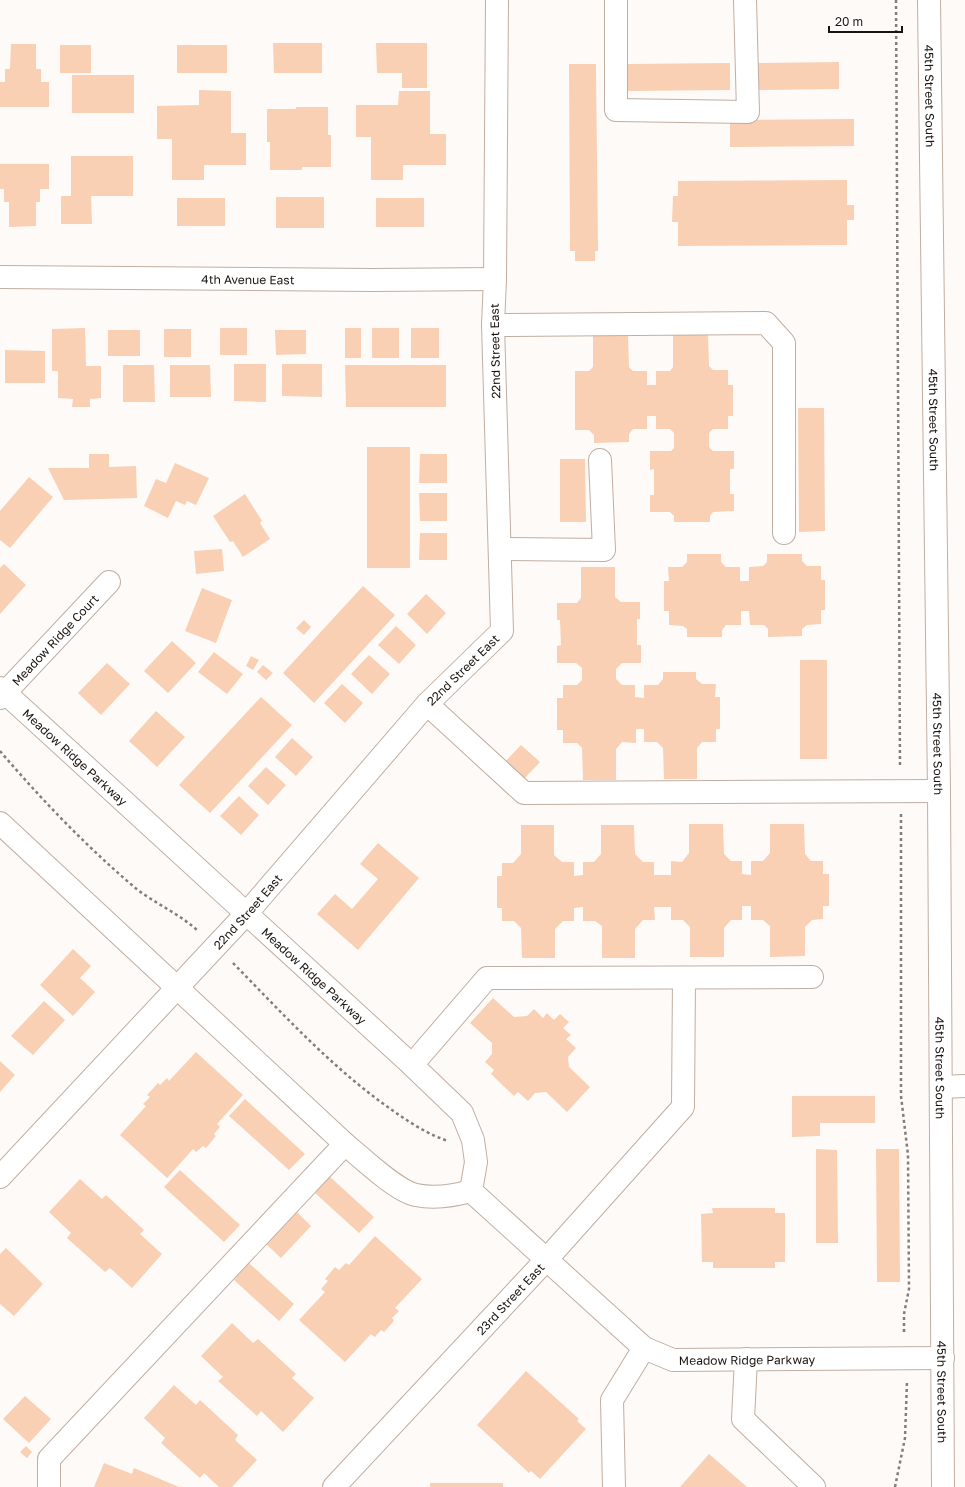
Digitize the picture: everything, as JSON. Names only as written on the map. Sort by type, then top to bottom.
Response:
[{"type":"street","name":"22nd Street East","points":[[0,1177],[246,914],[427,704],[502,631],[493,325],[495,278],[497,0]]},
{"type":"street","points":[[616,0],[616,110],[748,112],[744,0]]},
{"type":"street","name":"45th Street South","points":[[929,0],[939,791],[943,1487]]},
{"type":"street","name":"4th Avenue East","points":[[0,277],[373,280],[495,278]]},
{"type":"street","points":[[493,325],[766,323],[784,343],[784,533]]},
{"type":"street","points":[[500,549],[604,550],[600,460]]},
{"type":"street","name":"Meadow Ridge Court","points":[[2,693],[109,582]]},
{"type":"street","name":"Meadow Ridge Parkway","points":[[2,693],[412,1065],[462,1113],[473,1140],[476,1162],[471,1191],[644,1348],[672,1360],[943,1358]]},
{"type":"street","points":[[427,704],[524,793],[939,791]]},
{"type":"street","points":[[0,823],[345,1144],[386,1178],[414,1195],[448,1198],[471,1191]]},
{"type":"street","points":[[412,1065],[487,978],[812,977]]},
{"type":"street","name":"23rd Street East","points":[[334,1487],[546,1260],[683,1107],[684,978]]},
{"type":"street","points":[[941,1087],[965,1086]]},
{"type":"street","points":[[49,1487],[49,1459],[345,1144]]},
{"type":"street","points":[[614,1487],[612,1400],[644,1348]]},
{"type":"street","points":[[746,1359],[743,1419],[814,1487]]},
{"type":"path","points":[[896,0],[902,1096],[908,1155],[909,1281],[903,1325]]},
{"type":"path","points":[[894,1487],[905,1438],[907,1385]]},
{"type":"building","points":[[273,43],[322,43],[322,73],[274,73]]},
{"type":"building","points":[[376,43],[427,43],[427,88],[402,88],[402,73],[377,73]]},
{"type":"building","points":[[11,44],[36,44],[36,69],[41,69],[41,82],[49,82],[49,107],[0,107],[0,82],[5,82],[5,69],[10,69]]},
{"type":"building","points":[[60,45],[91,45],[91,73],[60,73]]},
{"type":"building","points":[[177,45],[227,45],[227,73],[177,73]]},
{"type":"building","points":[[839,62],[839,89],[756,90],[756,63]]},
{"type":"building","points":[[730,63],[730,90],[628,91],[628,64]]},
{"type":"building","points":[[569,64],[596,64],[598,251],[595,251],[595,261],[575,261],[575,251],[570,251]]},
{"type":"building","points":[[72,75],[134,75],[134,113],[72,113]]},
{"type":"building","points":[[199,90],[231,91],[231,133],[246,133],[246,165],[204,165],[204,180],[172,180],[172,139],[157,139],[157,106],[199,105]]},
{"type":"building","points":[[399,91],[430,91],[430,134],[446,134],[446,165],[403,165],[403,180],[371,180],[371,137],[356,137],[356,105],[398,105]]},
{"type":"building","points":[[296,107],[328,107],[328,135],[331,135],[331,167],[302,167],[302,170],[270,170],[270,142],[267,142],[267,109],[296,109]]},
{"type":"building","points":[[854,119],[854,146],[730,147],[730,120]]},
{"type":"building","points":[[71,156],[133,156],[133,196],[91,196],[92,224],[61,224],[61,196],[71,196]]},
{"type":"building","points":[[0,164],[49,164],[49,189],[40,189],[40,202],[36,202],[36,226],[9,227],[9,202],[4,202],[4,189],[0,189]]},
{"type":"building","points":[[847,180],[847,205],[854,205],[854,220],[847,220],[847,245],[678,246],[678,222],[672,222],[673,196],[678,196],[678,181]]},
{"type":"building","points":[[276,197],[324,197],[324,228],[276,228]]},
{"type":"building","points":[[177,198],[225,198],[225,226],[177,226]]},
{"type":"building","points":[[376,198],[424,198],[424,227],[376,227]]},
{"type":"building","points":[[85,328],[86,366],[101,366],[101,398],[90,399],[90,407],[72,407],[73,399],[58,398],[58,371],[52,371],[52,329]]},
{"type":"building","points":[[220,328],[247,328],[247,355],[220,355]]},
{"type":"building","points":[[345,328],[361,328],[361,358],[345,358]]},
{"type":"building","points":[[372,328],[399,328],[399,358],[372,358]]},
{"type":"building","points":[[411,328],[439,328],[439,358],[411,358]]},
{"type":"building","points":[[164,329],[191,329],[191,357],[164,357]]},
{"type":"building","points":[[108,330],[140,330],[140,356],[108,356]]},
{"type":"building","points":[[275,330],[306,330],[306,354],[276,355]]},
{"type":"building","points":[[673,334],[708,334],[709,366],[713,370],[728,370],[728,385],[733,385],[733,416],[728,416],[728,429],[713,429],[709,433],[709,447],[713,451],[734,451],[734,469],[730,469],[730,494],[734,494],[734,511],[713,512],[710,516],[710,522],[674,522],[674,516],[670,512],[650,512],[650,495],[654,495],[654,469],[650,470],[650,451],[671,451],[674,448],[674,433],[670,429],[656,429],[656,416],[647,416],[647,429],[633,429],[629,434],[629,442],[594,443],[594,435],[589,430],[575,430],[575,371],[589,371],[593,367],[593,335],[628,335],[629,367],[633,371],[647,371],[647,385],[656,385],[656,371],[670,371],[673,367]]},
{"type":"building","points":[[5,350],[45,351],[45,383],[5,383]]},
{"type":"building","points":[[234,364],[266,364],[266,402],[234,401]]},
{"type":"building","points":[[282,364],[322,364],[322,397],[282,396]]},
{"type":"building","points":[[123,365],[154,365],[155,402],[123,402]]},
{"type":"building","points":[[170,365],[210,365],[211,397],[170,397]]},
{"type":"building","points":[[345,365],[446,365],[446,407],[346,407]]},
{"type":"building","points":[[798,408],[824,408],[825,531],[799,532]]},
{"type":"building","points":[[367,447],[410,447],[410,568],[367,568]]},
{"type":"building","points":[[89,454],[109,454],[109,467],[136,466],[137,498],[64,500],[48,468],[89,468]]},
{"type":"building","points":[[420,454],[447,454],[447,483],[419,483]]},
{"type":"building","points":[[560,459],[585,459],[586,522],[560,522]]},
{"type":"building","points":[[175,463],[209,478],[196,505],[187,501],[185,505],[176,501],[168,518],[144,506],[156,479],[166,483]]},
{"type":"building","points":[[29,477],[53,497],[10,548],[0,540],[0,511]]},
{"type":"building","points":[[419,493],[447,493],[447,521],[420,521]]},
{"type":"building","points":[[245,494],[262,521],[260,523],[270,539],[243,557],[233,541],[230,542],[213,516]]},
{"type":"building","points":[[420,533],[447,533],[447,560],[419,560]]},
{"type":"building","points":[[222,549],[224,571],[196,574],[194,551]]},
{"type":"building","points":[[687,554],[721,554],[721,562],[726,567],[740,567],[740,581],[749,581],[749,567],[763,566],[767,562],[767,554],[802,554],[802,561],[807,566],[821,566],[821,580],[825,580],[825,610],[821,610],[821,624],[807,625],[802,629],[802,636],[768,637],[768,629],[764,625],[750,625],[749,611],[741,611],[741,625],[726,625],[722,630],[722,637],[687,637],[687,629],[683,626],[669,625],[669,611],[664,611],[664,581],[669,581],[668,567],[682,567],[687,562]]},
{"type":"building","points":[[4,564],[26,585],[0,614],[0,568]]},
{"type":"building","points":[[581,567],[615,567],[615,597],[621,602],[640,602],[640,619],[637,619],[637,645],[641,645],[641,663],[622,663],[616,669],[616,679],[622,685],[635,685],[635,697],[644,698],[644,685],[658,685],[663,679],[663,672],[696,672],[696,679],[702,684],[716,684],[715,697],[720,697],[720,729],[716,729],[716,742],[702,742],[697,748],[697,779],[664,779],[663,748],[657,742],[644,742],[644,729],[636,729],[636,743],[622,742],[616,749],[616,780],[583,780],[582,748],[577,743],[563,743],[563,730],[557,730],[557,698],[563,698],[563,685],[577,685],[582,680],[582,668],[576,663],[557,663],[557,646],[561,645],[560,620],[557,620],[557,603],[577,603],[581,598]]},
{"type":"building","points":[[363,586],[395,615],[314,703],[283,673]]},
{"type":"building","points":[[202,588],[232,600],[216,643],[185,631]]},
{"type":"building","points":[[426,594],[446,613],[427,634],[407,614]]},
{"type":"building","points":[[304,620],[311,627],[304,635],[296,628]]},
{"type":"building","points":[[396,626],[416,645],[399,664],[378,645]]},
{"type":"building","points":[[172,641],[196,663],[168,693],[144,671]]},
{"type":"building","points":[[214,652],[243,674],[227,694],[198,672]]},
{"type":"building","points":[[369,655],[390,674],[372,694],[351,674]]},
{"type":"building","points":[[251,656],[259,660],[253,670],[246,666]]},
{"type":"building","points":[[800,660],[827,660],[827,759],[800,759]]},
{"type":"building","points":[[107,663],[130,684],[101,715],[78,693]]},
{"type":"building","points":[[263,665],[273,673],[266,680],[257,672]]},
{"type":"building","points":[[342,684],[363,703],[345,723],[324,703]]},
{"type":"building","points":[[261,697],[292,725],[210,813],[179,785]]},
{"type":"building","points":[[156,711],[185,737],[157,767],[129,741]]},
{"type":"building","points":[[292,738],[313,757],[296,776],[275,757]]},
{"type":"building","points":[[521,745],[540,762],[523,780],[505,762]]},
{"type":"building","points":[[266,767],[286,785],[268,805],[248,786]]},
{"type":"building","points":[[239,796],[259,815],[241,835],[220,816]]},
{"type":"building","points":[[689,824],[723,824],[724,854],[731,861],[742,861],[742,874],[751,875],[751,861],[763,861],[770,853],[770,824],[804,824],[805,854],[811,861],[823,861],[823,874],[829,874],[829,906],[823,906],[823,919],[812,920],[805,927],[805,956],[770,957],[770,926],[763,920],[751,920],[751,906],[742,906],[742,920],[731,920],[724,928],[724,957],[690,957],[690,927],[683,920],[671,920],[671,907],[654,907],[655,920],[643,920],[635,929],[635,958],[602,958],[602,926],[595,921],[583,921],[583,907],[574,908],[574,921],[563,921],[555,929],[555,958],[522,958],[521,928],[514,921],[502,921],[502,908],[497,908],[497,876],[502,876],[502,863],[513,863],[521,854],[521,825],[554,825],[554,855],[562,862],[574,862],[574,876],[583,875],[583,862],[594,862],[601,854],[601,825],[634,825],[635,854],[643,862],[654,862],[654,875],[671,875],[671,861],[682,862],[689,853]]},
{"type":"building","points":[[378,843],[419,878],[358,950],[317,914],[335,894],[352,909],[378,879],[360,864]]},
{"type":"building","points":[[73,949],[91,966],[80,978],[95,992],[73,1016],[40,985]]},
{"type":"building","points":[[493,998],[514,1017],[527,1016],[534,1009],[543,1018],[547,1013],[554,1020],[560,1014],[569,1022],[563,1028],[571,1035],[566,1039],[576,1048],[568,1057],[569,1067],[590,1087],[567,1112],[546,1092],[535,1093],[528,1101],[518,1092],[514,1096],[491,1074],[494,1070],[485,1062],[492,1054],[492,1043],[470,1023]]},
{"type":"building","points":[[44,1001],[65,1020],[33,1055],[11,1036]]},
{"type":"building","points":[[196,1052],[243,1095],[217,1124],[220,1127],[214,1134],[216,1136],[206,1148],[203,1146],[196,1152],[193,1149],[167,1178],[120,1135],[146,1106],[143,1104],[150,1097],[147,1095],[158,1083],[160,1085],[167,1078],[169,1081]]},
{"type":"building","points":[[0,1061],[15,1075],[0,1092]]},
{"type":"building","points":[[792,1096],[875,1096],[875,1123],[820,1123],[820,1136],[792,1137]]},
{"type":"building","points":[[245,1099],[305,1154],[289,1170],[229,1116]]},
{"type":"building","points":[[816,1149],[837,1150],[838,1243],[816,1243]]},
{"type":"building","points":[[876,1149],[899,1149],[900,1282],[877,1282]]},
{"type":"building","points":[[180,1170],[240,1225],[224,1242],[164,1187]]},
{"type":"building","points":[[329,1176],[374,1217],[359,1233],[315,1193]]},
{"type":"building","points":[[80,1179],[102,1199],[106,1195],[144,1230],[140,1234],[162,1254],[132,1288],[110,1268],[105,1272],[67,1238],[71,1233],[49,1212]]},
{"type":"building","points":[[712,1208],[775,1208],[775,1213],[785,1213],[785,1262],[775,1262],[775,1268],[713,1268],[713,1262],[702,1262],[701,1214],[713,1213]]},
{"type":"building","points":[[296,1211],[311,1226],[281,1258],[266,1244]]},
{"type":"building","points":[[375,1236],[422,1279],[395,1308],[399,1311],[392,1318],[394,1321],[384,1332],[381,1330],[375,1337],[371,1334],[345,1362],[299,1320],[325,1292],[321,1289],[328,1281],[325,1279],[335,1267],[339,1270],[346,1263],[349,1265]]},
{"type":"building","points":[[6,1248],[43,1284],[14,1316],[0,1304],[0,1254]]},
{"type":"building","points":[[249,1263],[294,1304],[279,1321],[234,1280]]},
{"type":"building","points":[[232,1323],[253,1343],[258,1339],[296,1374],[292,1378],[314,1398],[283,1432],[261,1411],[257,1416],[218,1381],[223,1377],[201,1356]]},
{"type":"building","points":[[526,1371],[579,1419],[577,1421],[586,1429],[540,1479],[531,1471],[529,1473],[477,1425]]},
{"type":"building","points":[[174,1385],[196,1405],[200,1400],[238,1435],[235,1440],[257,1460],[232,1487],[219,1487],[204,1473],[200,1478],[161,1443],[165,1438],[144,1418]]},
{"type":"building","points":[[25,1396],[51,1419],[29,1443],[3,1419]]},
{"type":"building","points":[[26,1446],[32,1452],[27,1458],[20,1452]]},
{"type":"building","points":[[709,1454],[747,1487],[680,1487]]},
{"type":"building","points":[[104,1463],[132,1474],[134,1468],[179,1487],[94,1487]]},
{"type":"building","points":[[430,1483],[503,1483],[503,1487],[430,1487]]}]
